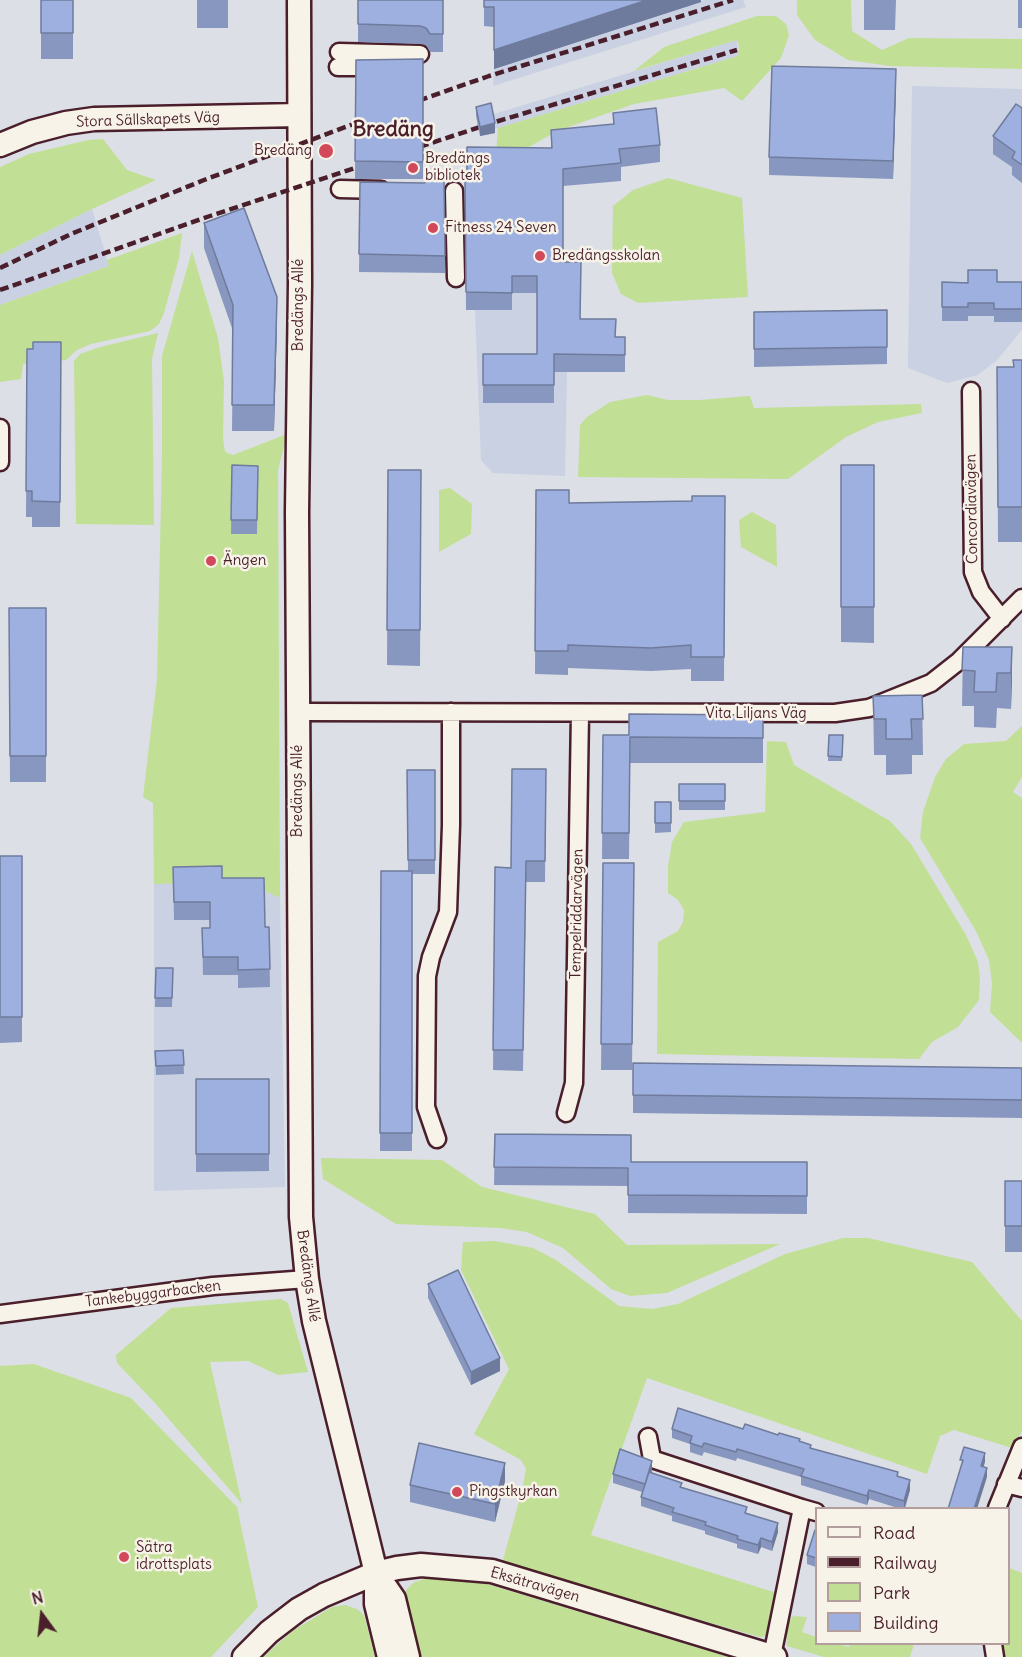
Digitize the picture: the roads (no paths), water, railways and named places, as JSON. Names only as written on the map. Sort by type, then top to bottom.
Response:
[{"type":"street","name":"Bredängs Allé","points":[[299,0],[300,283],[297,428],[301,1217],[307,1279],[324,1366],[376,1573],[376,1604],[389,1657]]},
{"type":"street","points":[[338,59],[420,60]]},
{"type":"street","name":"Stora Sällskapets Väg","points":[[0,145],[32,132],[66,123],[94,119],[299,115]]},
{"type":"street","points":[[340,189],[392,190]]},
{"type":"street","points":[[454,191],[456,278]]},
{"type":"street","name":"Concordiavägen","points":[[971,391],[973,572],[981,592],[1002,619]]},
{"type":"street","points":[[0,428],[0,462]]},
{"type":"street","name":"Vita Liljans Väg","points":[[298,712],[835,713],[869,708],[931,682],[959,662],[1022,598]]},
{"type":"street","points":[[437,1139],[426,1107],[427,976],[431,957],[448,912],[452,825],[451,712]]},
{"type":"street","name":"Tempelriddarvägen","points":[[566,1113],[574,1083],[580,713]]},
{"type":"street","name":"Tankebyggarbacken","points":[[0,1314],[213,1286],[307,1279]]},
{"type":"street","name":"Eksätravägen","points":[[244,1657],[269,1632],[299,1609],[324,1595],[376,1573],[421,1565],[492,1571],[773,1657],[809,1510],[652,1459],[648,1437]]},
{"type":"street","points":[[998,1507],[1014,1486],[1022,1447]]},
{"type":"street","name":"Bredängs Allé","points":[[376,1573],[394,1599],[408,1657]]},
{"type":"railway","points":[[406,105],[489,76],[733,0]]},
{"type":"railway","points":[[407,151],[495,122],[737,50]]},
{"type":"railway","points":[[0,268],[71,234],[204,180],[372,117]]},
{"type":"railway","points":[[0,290],[210,216],[370,163]]},
{"type":"place","name":"Bredäng","points":[[326,151]]},
{"type":"place","name":"Bredängs bibliotek","points":[[413,168]]},
{"type":"place","name":"Fitness 24 Seven","points":[[433,228]]},
{"type":"place","name":"Bredängsskolan","points":[[540,256]]},
{"type":"place","name":"Ängen","points":[[211,561]]},
{"type":"place","name":"Pingstkyrkan","points":[[457,1492]]},
{"type":"place","name":"Sätra idrottsplats","points":[[124,1557]]},
{"type":"district","name":"Bredäng","points":[[393,130]]}]
